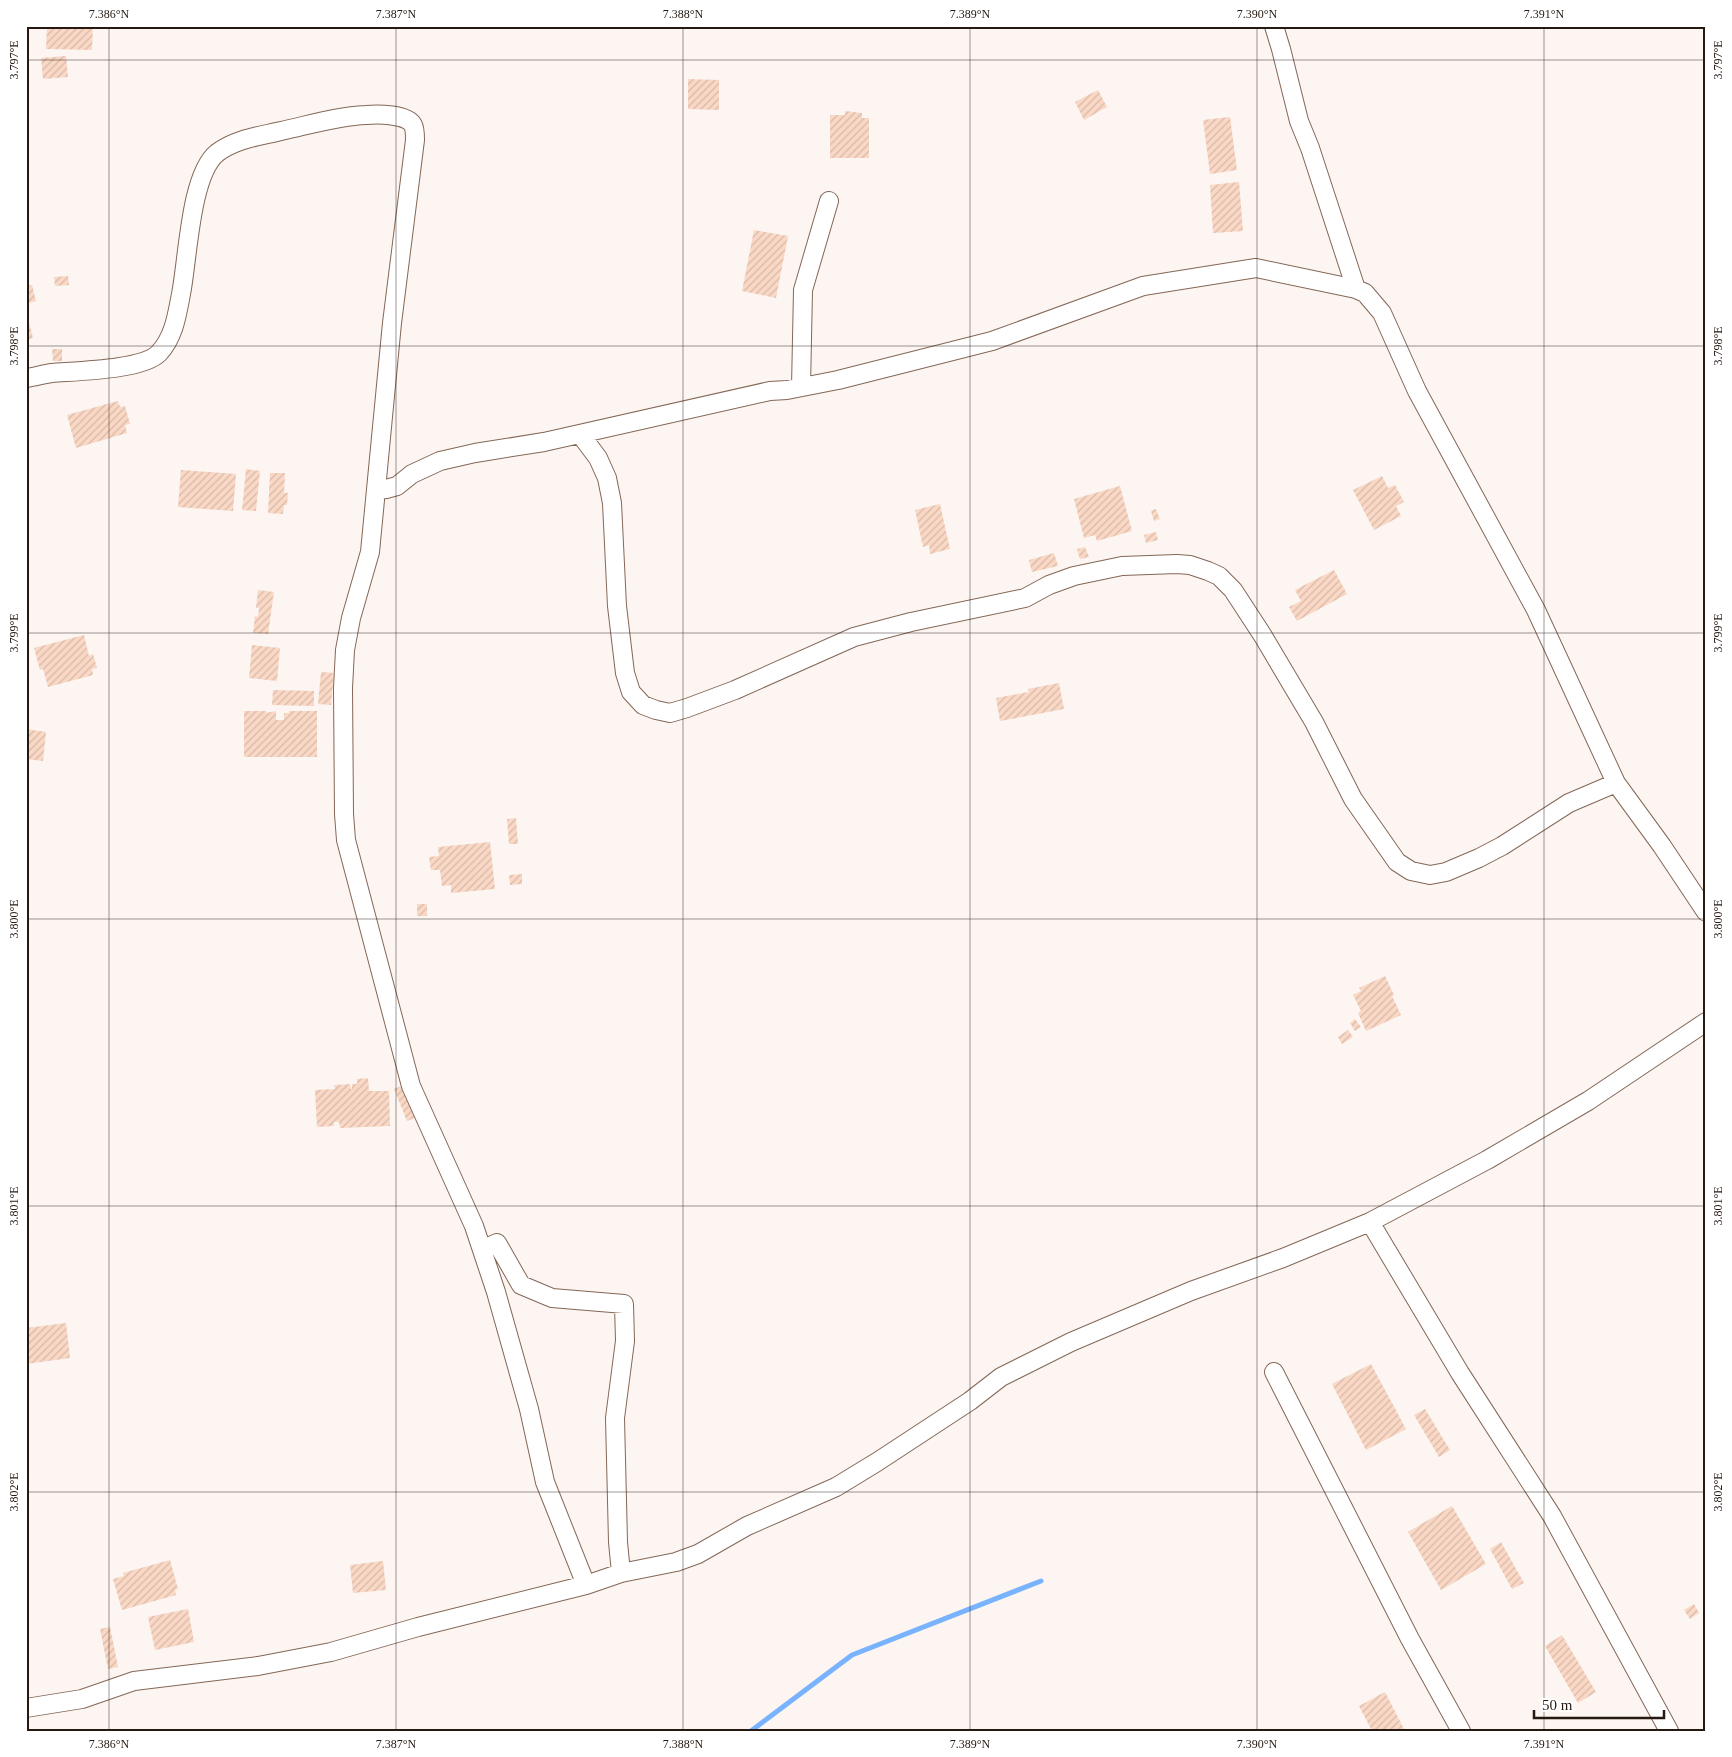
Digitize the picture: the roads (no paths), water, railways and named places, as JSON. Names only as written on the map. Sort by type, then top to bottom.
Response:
[{"type":"street","points":[[1274,26],[1299,121],[1356,289]]},
{"type":"street","points":[[26,378],[143,362],[158,354],[176,323],[197,190],[208,163],[216,154],[233,143],[360,115],[381,114],[407,119],[413,126],[415,140],[392,324],[367,566],[351,618],[345,650],[342,688],[346,840],[411,1086],[455,1180],[474,1226],[496,1292],[529,1409],[545,1482],[586,1585]]},
{"type":"street","points":[[801,387],[804,290],[829,200]]},
{"type":"street","points":[[376,490],[397,486],[412,474],[440,461],[475,453],[544,442],[770,391],[801,387],[913,362],[992,341],[1143,286],[1256,268],[1356,289],[1365,293],[1382,313],[1417,391],[1536,610],[1616,783],[1662,846],[1706,912]]},
{"type":"street","points":[[580,434],[598,458],[607,478],[612,503],[617,606],[625,673],[631,692],[643,704],[656,710],[670,713],[687,708],[735,690],[854,637],[911,622],[1025,598],[1049,585],[1074,576],[1122,566],[1177,564],[1190,565],[1208,571],[1218,576],[1233,590],[1263,636],[1310,716],[1354,798],[1397,862],[1411,871],[1430,875],[1446,872],[1502,846],[1569,803],[1616,783]]},
{"type":"street","points":[[26,1708],[82,1699],[134,1681],[258,1666],[331,1652],[418,1627],[586,1585],[621,1573],[676,1562],[698,1554],[747,1526],[836,1487],[970,1400],[1001,1377],[1071,1342],[1191,1290],[1282,1258],[1370,1222],[1487,1160],[1588,1101],[1706,1022]]},
{"type":"street","points":[[1370,1222],[1460,1373],[1552,1516],[1668,1731]]},
{"type":"street","points":[[482,1250],[497,1243],[521,1285],[552,1298],[624,1304],[625,1341],[615,1418],[621,1573]]},
{"type":"street","points":[[1274,1372],[1410,1639],[1461,1731]]},
{"type":"waterway","points":[[751,1731],[852,1655],[1041,1581]]}]
